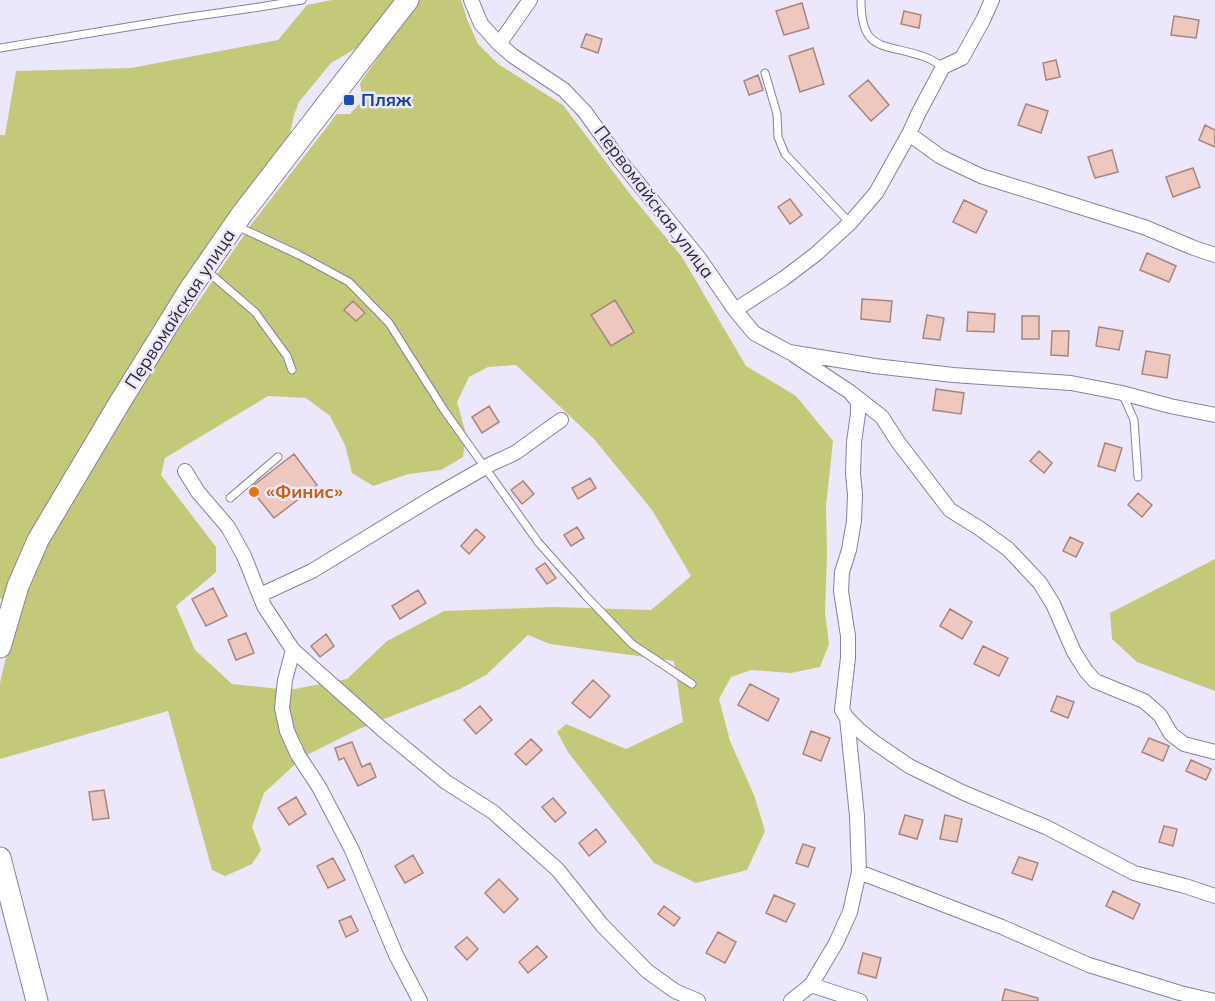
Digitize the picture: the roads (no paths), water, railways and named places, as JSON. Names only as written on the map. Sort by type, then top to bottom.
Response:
[{"type":"main road","name":"Первомайская улица","points":[[0,647],[18,586],[38,540],[120,402],[204,269],[235,225],[408,0]]},
{"type":"main road","points":[[0,858],[37,1001]]},
{"type":"street","name":"Первомайская улица","points":[[471,0],[481,24],[499,44],[564,90],[585,112],[620,160],[699,258],[754,333],[789,352],[850,392],[882,417],[898,442],[950,510],[1008,549],[1040,583],[1053,604],[1074,652],[1095,681],[1144,701],[1160,715],[1172,734],[1184,744],[1215,752]]},
{"type":"street","points":[[499,44],[530,0]]},
{"type":"street","points":[[735,310],[816,254],[850,223],[876,193],[943,67],[962,58],[992,0]]},
{"type":"street","points":[[909,134],[941,158],[981,176],[1144,227],[1215,255]]},
{"type":"street","name":"Первомайская улица","points":[[789,352],[875,366],[974,377],[1071,383],[1215,415]]},
{"type":"street","points":[[850,392],[858,402],[858,414],[853,452],[854,521],[842,572],[841,591],[848,636],[842,710],[847,718],[874,742],[909,766],[964,793],[1046,827],[1134,873],[1215,896]]},
{"type":"street","points":[[260,595],[312,571],[485,467],[515,453],[561,420]]},
{"type":"street","points":[[185,471],[198,492],[228,527],[244,556],[264,606],[293,650],[392,738],[446,782],[493,812],[558,870],[602,925],[647,971],[675,991],[698,1001]]},
{"type":"street","points":[[293,650],[285,680],[282,708],[287,731],[298,755],[319,787],[352,850],[396,955],[420,1001]]},
{"type":"street","points":[[791,1001],[811,985],[836,943],[850,912],[859,872],[857,816],[847,718]]},
{"type":"street","points":[[859,872],[1002,927],[1089,965],[1214,1001]]},
{"type":"street","points":[[811,985],[860,1001]]},
{"type":"lane","points":[[0,48],[302,0]]},
{"type":"lane","points":[[861,0],[862,19],[869,38],[882,46],[924,56],[943,67]]},
{"type":"lane","points":[[765,73],[777,114],[778,137],[785,154],[850,223]]},
{"type":"lane","points":[[235,225],[349,282],[389,323],[444,410],[538,542],[632,644],[692,684]]},
{"type":"lane","points":[[204,269],[255,312],[287,356],[292,370]]},
{"type":"lane","points":[[1122,393],[1134,420],[1138,477]]},
{"type":"lane","points":[[230,498],[278,457]]},
{"type":"place","name":"Пляж","points":[[349,100]]},
{"type":"place","name":"«Финис»","points":[[254,492]]}]
